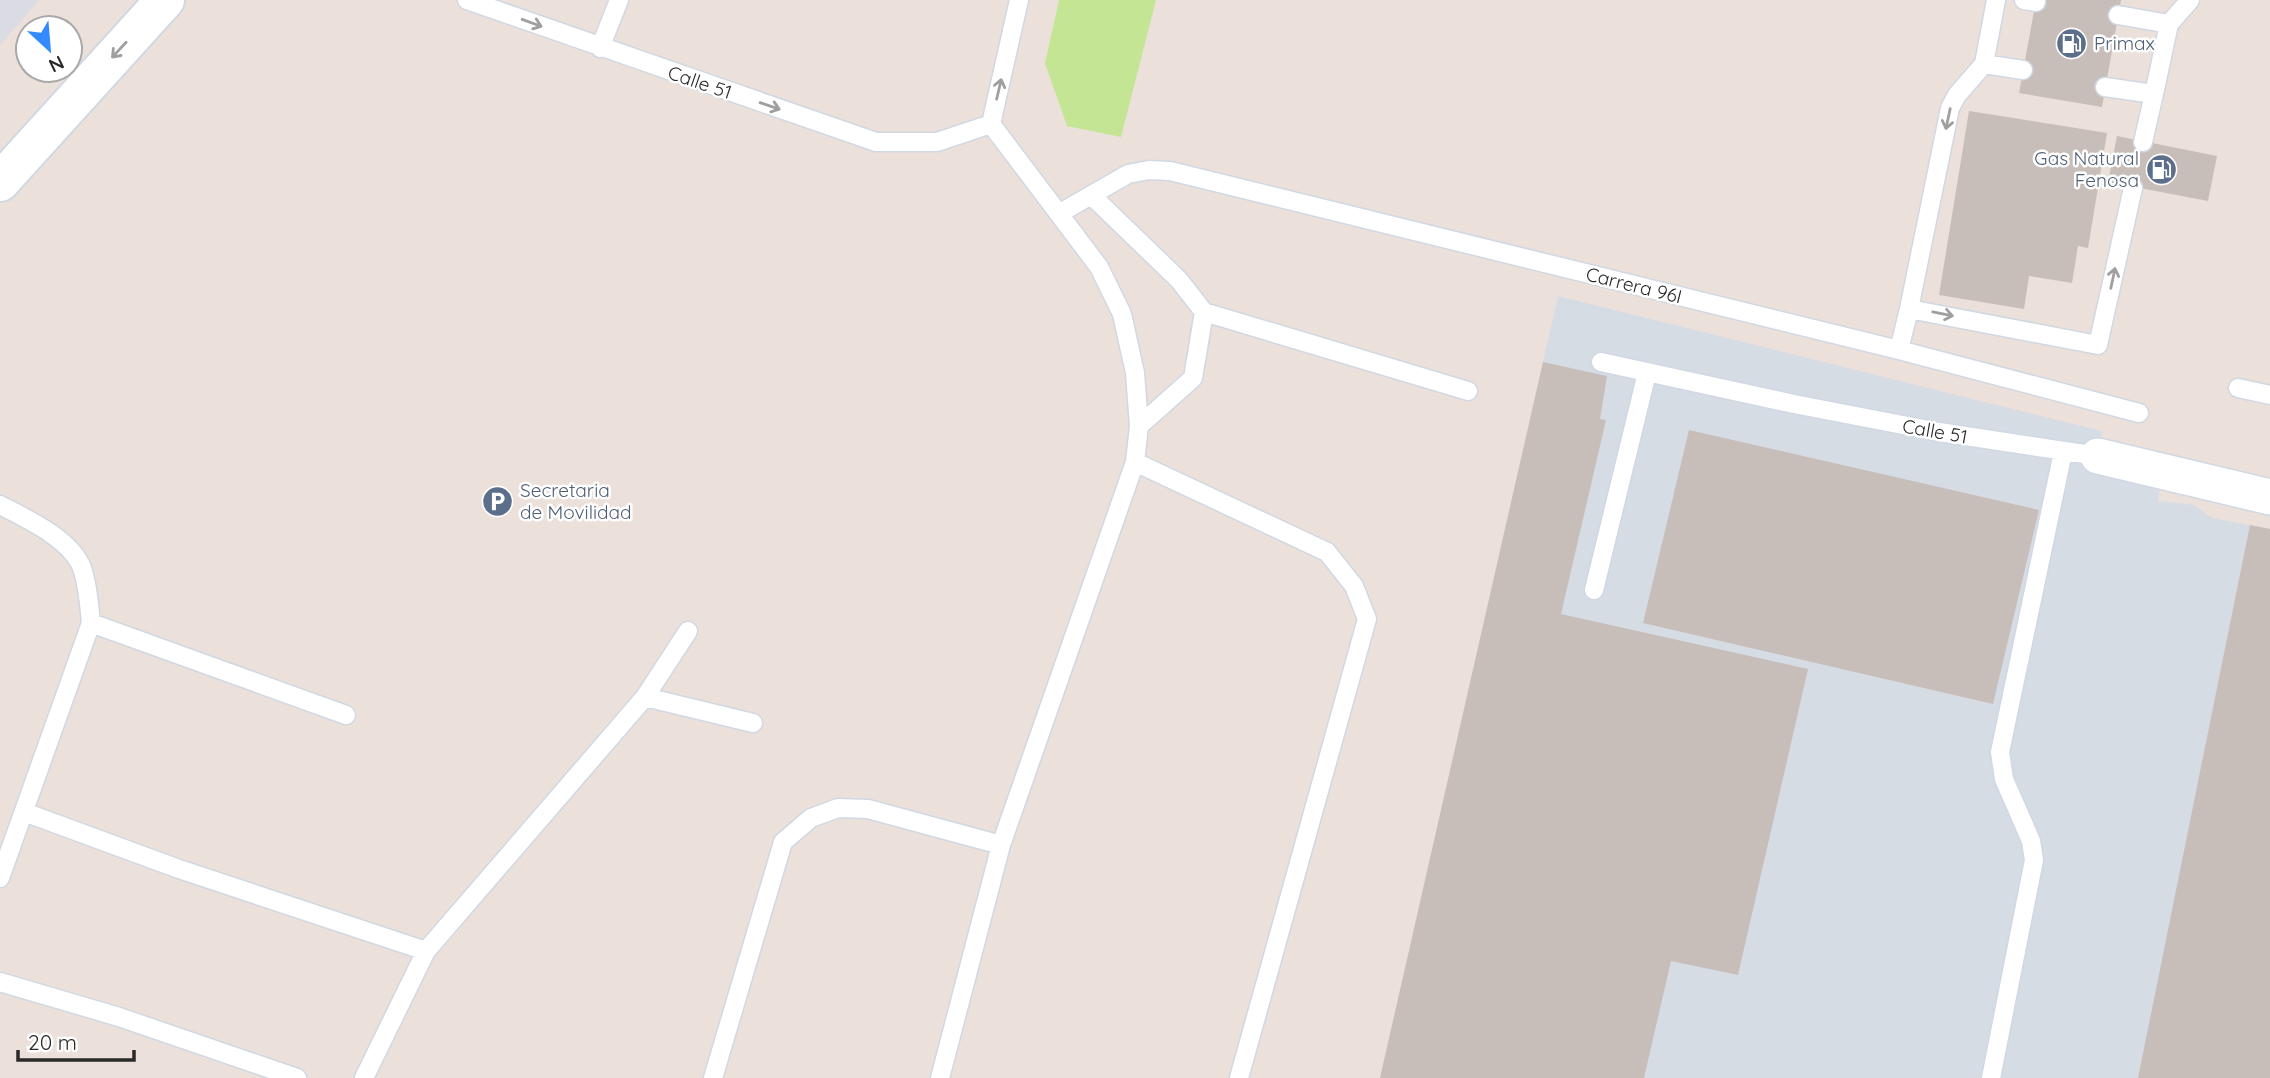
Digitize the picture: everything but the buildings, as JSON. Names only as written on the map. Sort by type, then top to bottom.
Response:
[{"type":"main road","points":[[0,182],[165,0]]},
{"type":"street","name":"Calle 51","points":[[2098,456],[2270,497]]},
{"type":"lane","name":"Calle 51","points":[[467,0],[876,142],[937,142],[991,124]]},
{"type":"lane","points":[[600,48],[620,0]]},
{"type":"lane","points":[[940,1078],[1001,845],[1135,462],[1139,426],[1135,373],[1122,314],[1099,267],[991,124],[1019,0]]},
{"type":"lane","points":[[1899,350],[1950,108],[1957,95],[1984,64],[1996,0]]},
{"type":"lane","points":[[2143,142],[2169,24],[2190,0]]},
{"type":"lane","points":[[2118,15],[2169,24]]},
{"type":"lane","points":[[1984,64],[2023,70]]},
{"type":"lane","points":[[2105,87],[2154,94]]},
{"type":"lane","name":"Carrera 96I","points":[[1091,195],[1128,174],[1149,170],[1170,171],[1899,350],[2138,413]]},
{"type":"lane","points":[[1909,309],[2098,345],[2133,188]]},
{"type":"lane","points":[[1060,213],[1091,195],[1179,280],[1204,312],[1468,391]]},
{"type":"lane","points":[[1139,426],[1193,378],[1204,312]]},
{"type":"lane","name":"Calle 51","points":[[1601,362],[1926,430],[2098,456]]},
{"type":"lane","points":[[1594,590],[1647,373]]},
{"type":"lane","points":[[2238,388],[2270,395]]},
{"type":"lane","points":[[1992,1078],[2034,860],[2031,841],[2004,779],[2000,752],[2063,452]]},
{"type":"lane","points":[[1135,462],[1327,552],[1353,586],[1367,619],[1239,1078]]},
{"type":"lane","points":[[0,505],[69,545],[81,565],[92,623],[0,878]]},
{"type":"lane","points":[[92,623],[346,715]]},
{"type":"lane","points":[[364,1078],[426,951],[645,697],[688,631]]},
{"type":"lane","points":[[645,697],[753,723]]},
{"type":"lane","points":[[713,1078],[783,842],[811,818],[838,808],[868,809],[1001,845]]},
{"type":"lane","points":[[23,812],[179,869],[426,951]]},
{"type":"lane","points":[[0,982],[119,1017],[297,1078]]},
{"type":"shaded area","points":[[0,0],[39,0],[27,14],[14,14],[14,29],[0,45]]},
{"type":"shaded area","points":[[1558,296],[2102,431],[2094,474],[2160,487],[2158,501],[2194,505],[2212,518],[2270,529],[2270,1078],[1380,1078]]},
{"type":"green space","points":[[1059,0],[1156,0],[1121,137],[1067,126],[1045,63]]},
{"type":"place","name":"Primax","points":[[2071,43]]},
{"type":"place","name":"Gas Natural Fenosa","points":[[2162,169]]},
{"type":"place","name":"Secretaria de Movilidad","points":[[497,501]]}]
